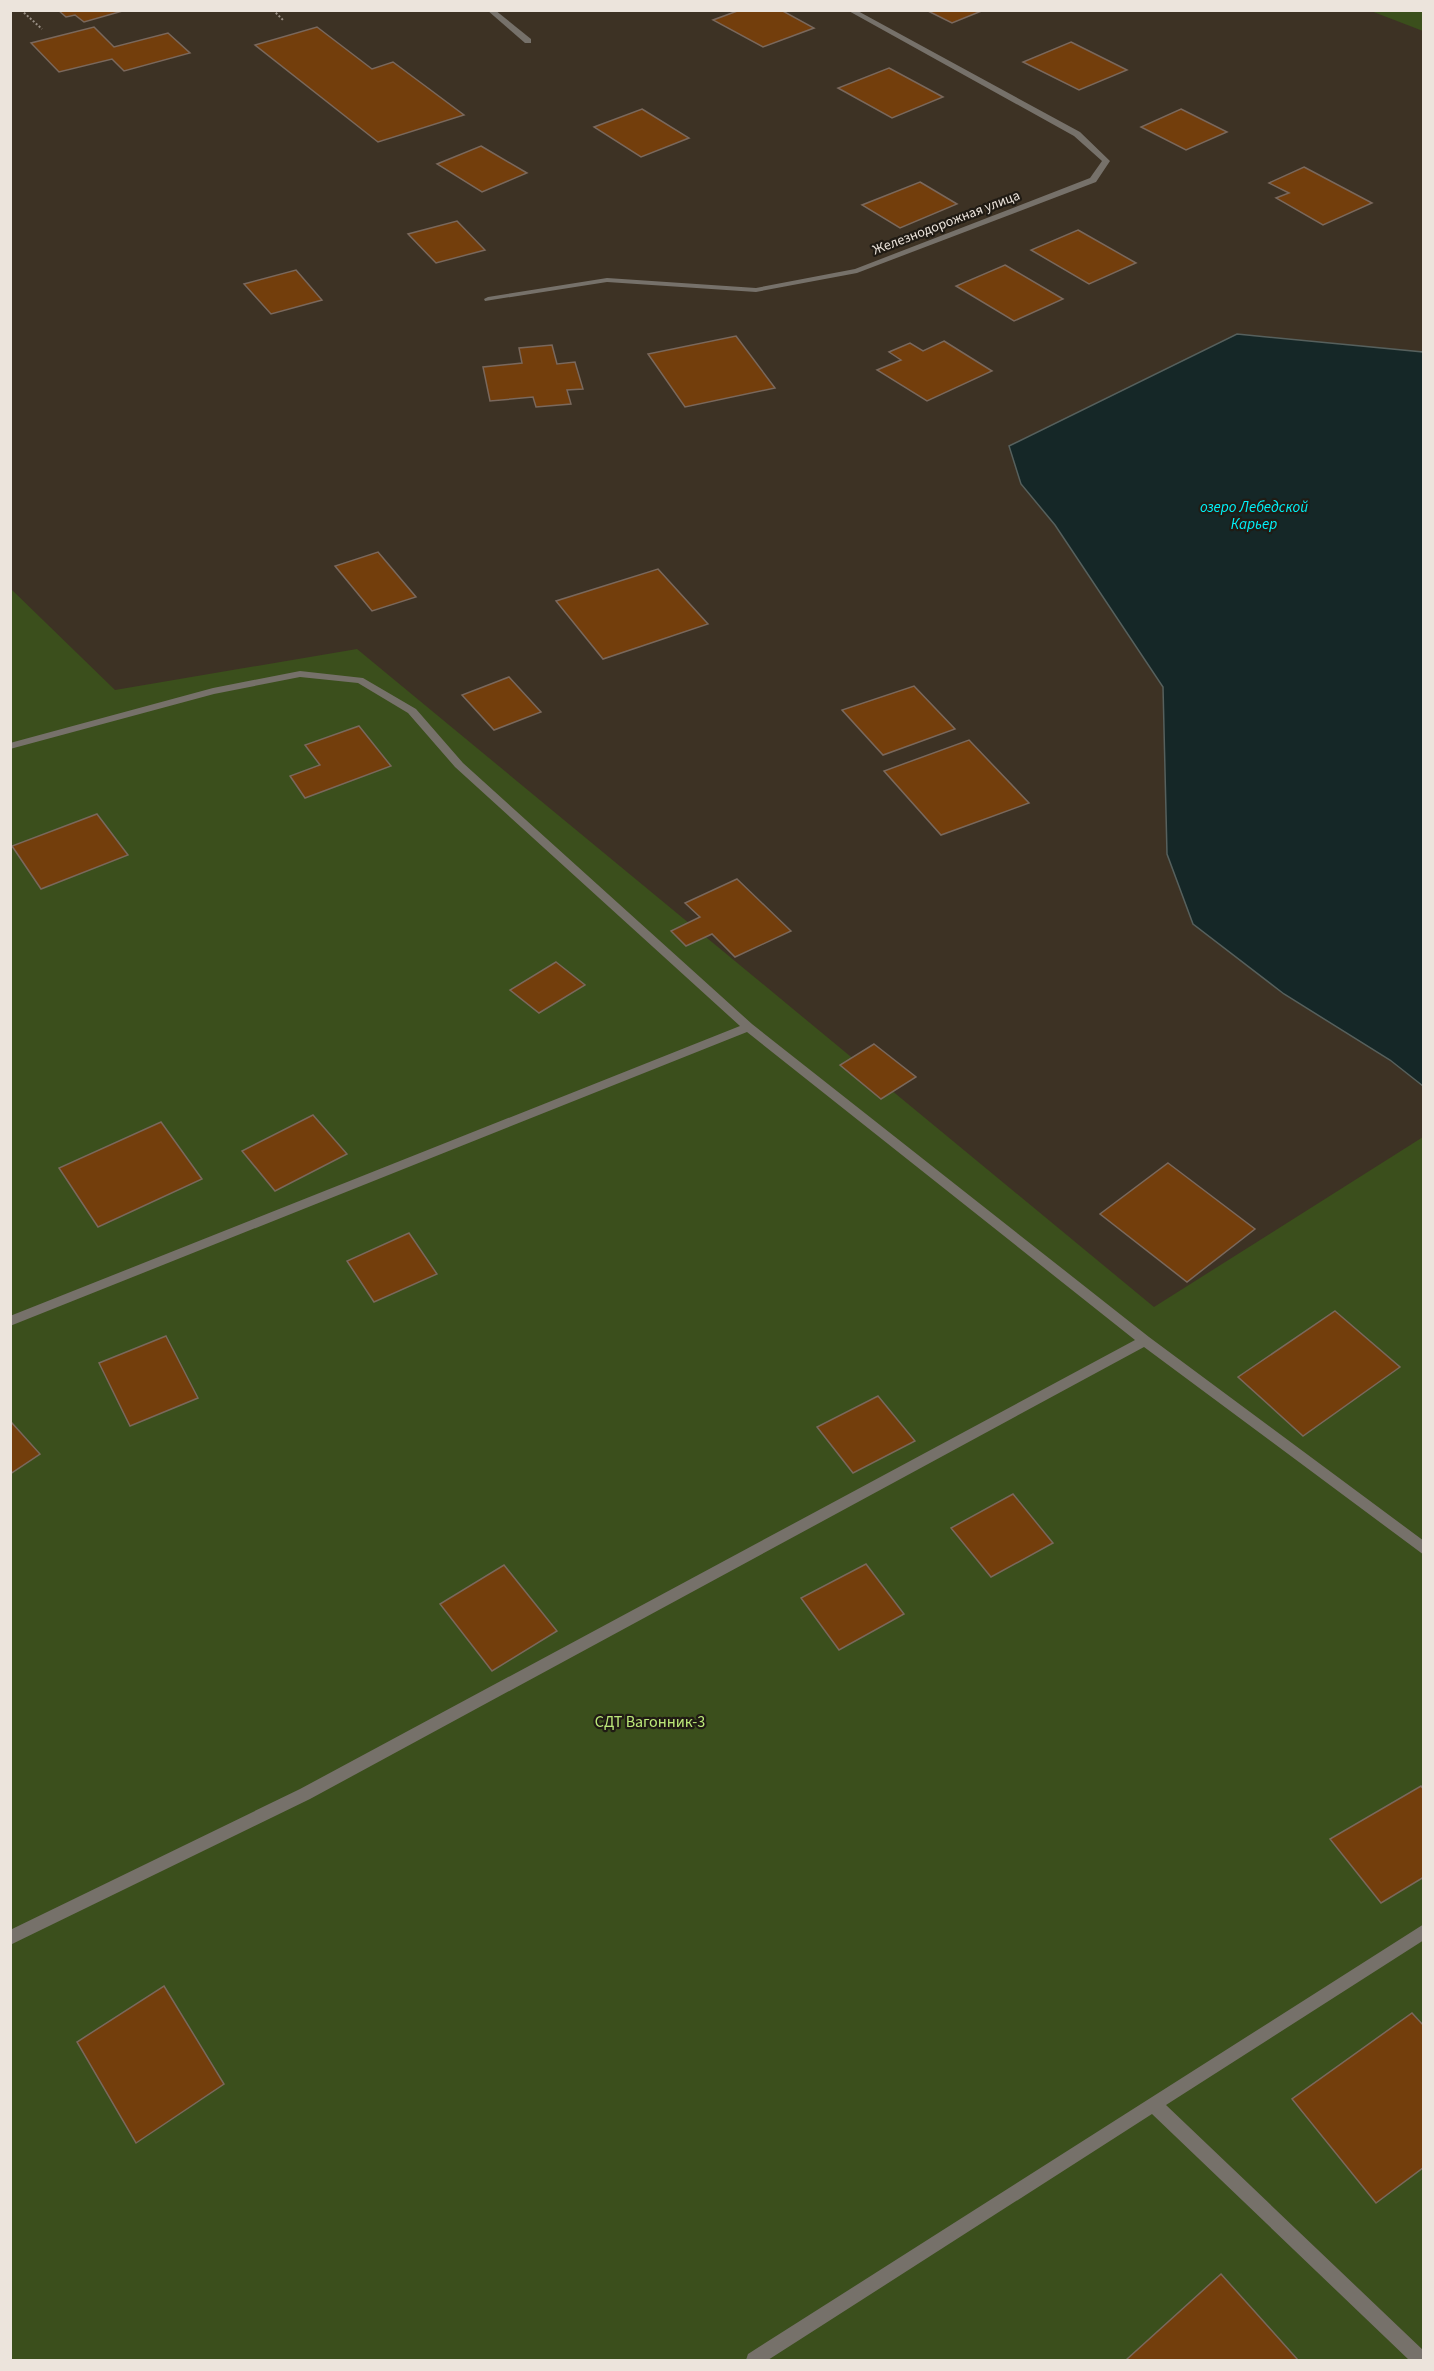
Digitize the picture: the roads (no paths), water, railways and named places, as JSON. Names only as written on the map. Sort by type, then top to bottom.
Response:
[{"type":"street","points":[[490,10],[528,41]]},
{"type":"street","name":"Железнодорожная улица","points":[[488,298],[607,280],[756,290],[857,271],[1093,180],[1106,161],[1077,134],[850,10]]},
{"type":"street","points":[[10,746],[213,691],[300,674],[360,680],[412,711],[459,765],[748,1027],[1144,1341],[1424,1549]]},
{"type":"street","points":[[10,1321],[748,1027]]},
{"type":"street","points":[[10,1938],[305,1794],[1144,1341]]},
{"type":"street","points":[[754,2361],[1424,1931]]},
{"type":"street","points":[[1153,2104],[1420,2361]]},
{"type":"water","name":"озеро Лебедской Карьер","points":[[1237,334],[1423,352],[1423,1086],[1390,1060],[1284,994],[1193,924],[1167,854],[1163,687],[1055,525],[1021,484],[1009,446]]},
{"type":"park label","name":"СДТ Вагонник-3","points":[[650,1721]]}]
